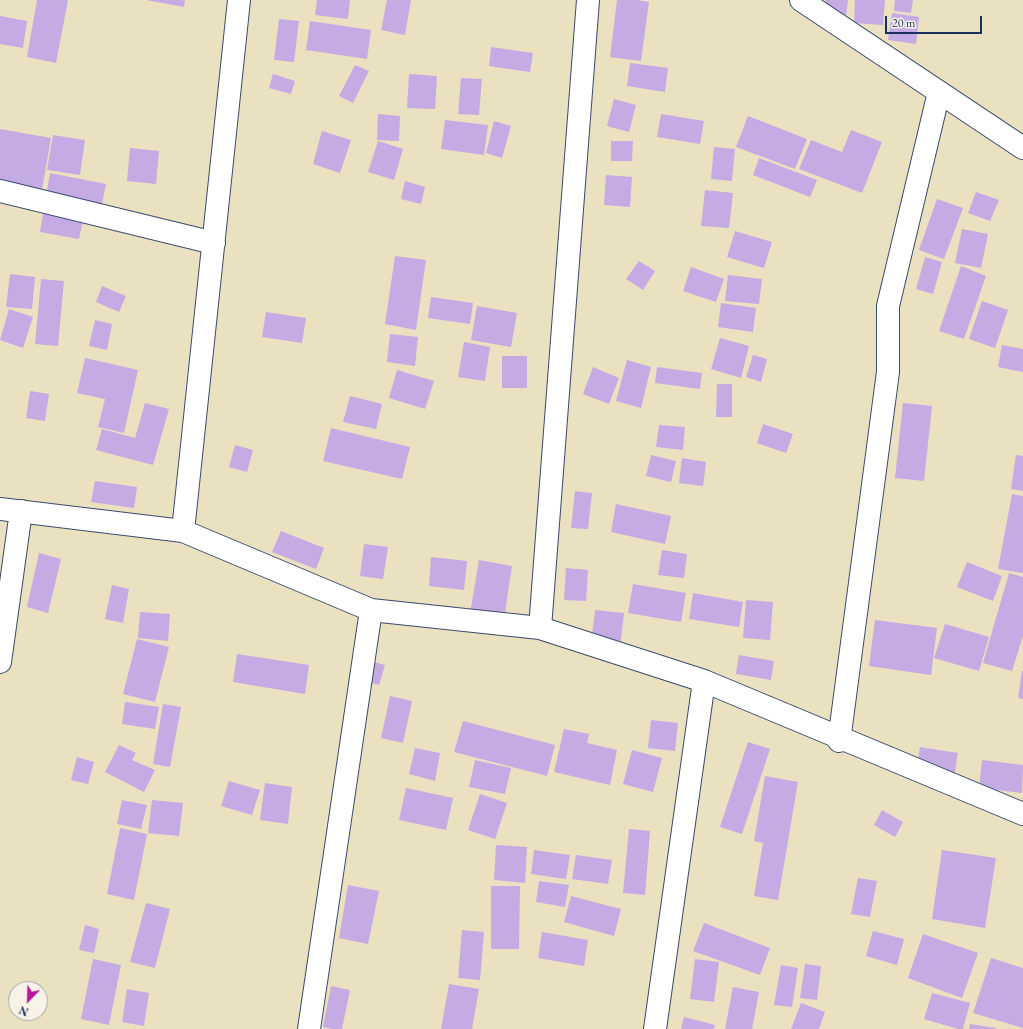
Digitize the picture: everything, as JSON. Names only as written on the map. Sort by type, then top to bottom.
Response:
[{"type":"street","points":[[183,531],[239,0]]},
{"type":"street","points":[[540,628],[588,0]]},
{"type":"street","points":[[801,0],[1023,148]]},
{"type":"street","points":[[840,739],[888,372],[888,306],[939,92]]},
{"type":"street","points":[[0,191],[214,243]]},
{"type":"street","points":[[0,509],[183,531],[372,610],[540,628],[704,682],[1023,814]]},
{"type":"street","points":[[0,662],[21,511]]},
{"type":"street","points":[[309,1029],[372,610]]},
{"type":"street","points":[[658,1028],[704,682]]},
{"type":"building","points":[[37,0],[68,0],[56,63],[27,57]]},
{"type":"building","points":[[146,0],[185,0],[184,7]]},
{"type":"building","points":[[317,0],[350,0],[348,19],[315,15]]},
{"type":"building","points":[[387,0],[411,0],[405,35],[381,30]]},
{"type":"building","points":[[617,0],[637,0],[649,2],[641,61],[610,57]]},
{"type":"building","points":[[826,0],[848,0],[845,26],[823,23]]},
{"type":"building","points":[[855,0],[885,0],[883,25],[854,23]]},
{"type":"building","points":[[895,0],[913,0],[911,13],[894,11]]},
{"type":"building","points":[[892,13],[919,17],[916,44],[888,40]]},
{"type":"building","points":[[0,16],[27,21],[23,48],[0,44]]},
{"type":"building","points":[[279,19],[299,21],[294,62],[274,60]]},
{"type":"building","points":[[310,21],[371,30],[367,59],[306,50]]},
{"type":"building","points":[[491,47],[533,53],[530,72],[489,66]]},
{"type":"building","points":[[630,63],[668,68],[665,92],[627,86]]},
{"type":"building","points":[[355,65],[369,71],[353,103],[339,96]]},
{"type":"building","points":[[273,74],[295,81],[291,94],[269,88]]},
{"type":"building","points":[[409,74],[437,76],[435,109],[407,108]]},
{"type":"building","points":[[461,78],[482,79],[479,115],[458,114]]},
{"type":"building","points":[[614,99],[636,105],[629,132],[607,126]]},
{"type":"building","points":[[378,114],[400,116],[399,141],[377,140]]},
{"type":"building","points":[[661,114],[704,121],[700,144],[657,137]]},
{"type":"building","points":[[748,116],[807,139],[795,169],[736,147]]},
{"type":"building","points":[[445,120],[488,125],[484,155],[441,149]]},
{"type":"building","points":[[494,121],[511,126],[502,158],[486,153]]},
{"type":"building","points":[[0,129],[51,138],[39,207],[0,200]]},
{"type":"building","points":[[851,130],[882,142],[862,193],[799,169],[811,140],[842,152]]},
{"type":"building","points":[[322,131],[351,140],[340,173],[313,164]]},
{"type":"building","points":[[53,135],[85,140],[80,175],[47,170]]},
{"type":"building","points":[[378,141],[403,149],[394,180],[368,172]]},
{"type":"building","points":[[611,141],[633,141],[632,161],[611,161]]},
{"type":"building","points":[[714,147],[735,149],[732,181],[711,179]]},
{"type":"building","points":[[130,148],[159,151],[156,184],[127,181]]},
{"type":"building","points":[[759,158],[817,180],[810,197],[753,175]]},
{"type":"building","points":[[50,173],[106,184],[100,214],[85,211],[79,239],[40,232]]},
{"type":"building","points":[[606,175],[632,177],[630,207],[604,205]]},
{"type":"building","points":[[405,181],[425,187],[421,204],[401,199]]},
{"type":"building","points":[[705,190],[733,193],[729,228],[701,226]]},
{"type":"building","points":[[976,192],[999,200],[990,221],[968,213]]},
{"type":"building","points":[[937,199],[963,208],[944,259],[919,250]]},
{"type":"building","points":[[962,229],[988,234],[981,268],[955,263]]},
{"type":"building","points":[[735,231],[772,242],[764,268],[727,257]]},
{"type":"building","points":[[395,256],[426,260],[416,330],[385,324]]},
{"type":"building","points":[[925,257],[942,262],[933,294],[916,289]]},
{"type":"building","points":[[639,261],[655,271],[643,290],[626,279]]},
{"type":"building","points":[[961,266],[986,276],[964,339],[939,331]]},
{"type":"building","points":[[691,267],[724,279],[716,302],[683,291]]},
{"type":"building","points":[[10,274],[35,277],[32,309],[6,307]]},
{"type":"building","points":[[728,275],[762,279],[759,304],[725,301]]},
{"type":"building","points":[[41,279],[64,281],[58,346],[35,344]]},
{"type":"building","points":[[102,286],[126,296],[119,312],[96,302]]},
{"type":"building","points":[[431,297],[473,303],[470,324],[428,318]]},
{"type":"building","points":[[982,301],[1008,310],[995,348],[969,339]]},
{"type":"building","points":[[721,303],[756,308],[753,332],[718,327]]},
{"type":"building","points":[[477,306],[517,313],[511,347],[471,340]]},
{"type":"building","points":[[9,309],[33,317],[23,348],[0,340]]},
{"type":"building","points":[[266,312],[306,318],[302,343],[262,337]]},
{"type":"building","points":[[95,320],[112,324],[107,350],[89,346]]},
{"type":"building","points":[[390,334],[418,337],[415,366],[387,362]]},
{"type":"building","points":[[720,338],[749,346],[741,378],[711,369]]},
{"type":"building","points":[[464,342],[490,347],[485,381],[458,377]]},
{"type":"building","points":[[1002,345],[1023,349],[1023,372],[998,367]]},
{"type":"building","points":[[753,355],[767,359],[761,382],[746,377]]},
{"type":"building","points":[[502,356],[527,356],[527,388],[502,388]]},
{"type":"building","points":[[85,358],[138,370],[124,433],[98,427],[105,399],[77,393]]},
{"type":"building","points":[[627,360],[651,367],[641,408],[616,401]]},
{"type":"building","points":[[593,367],[619,378],[609,404],[583,394]]},
{"type":"building","points":[[657,367],[702,373],[700,389],[655,383]]},
{"type":"building","points":[[397,370],[434,381],[425,409],[389,398]]},
{"type":"building","points":[[717,384],[732,384],[732,417],[716,417]]},
{"type":"building","points":[[30,391],[49,394],[45,421],[26,418]]},
{"type":"building","points":[[350,396],[382,404],[376,429],[343,422]]},
{"type":"building","points":[[145,403],[169,409],[153,465],[96,450],[102,429],[135,438]]},
{"type":"building","points":[[903,403],[932,406],[924,481],[895,478]]},
{"type":"building","points":[[763,424],[793,434],[786,453],[757,443]]},
{"type":"building","points":[[659,425],[685,427],[683,450],[656,447]]},
{"type":"building","points":[[331,428],[410,447],[402,479],[323,461]]},
{"type":"building","points":[[235,445],[253,450],[247,472],[229,467]]},
{"type":"building","points":[[651,455],[676,461],[671,482],[646,476]]},
{"type":"building","points":[[1016,455],[1023,456],[1023,491],[1011,489]]},
{"type":"building","points":[[682,458],[706,462],[703,486],[679,483]]},
{"type":"building","points":[[95,481],[137,487],[134,508],[91,502]]},
{"type":"building","points":[[575,491],[592,493],[588,529],[571,528]]},
{"type":"building","points":[[1012,494],[1023,496],[1023,573],[998,569]]},
{"type":"building","points":[[616,504],[671,516],[665,544],[611,532]]},
{"type":"building","points":[[281,531],[324,548],[316,569],[272,552]]},
{"type":"building","points":[[364,544],[388,547],[383,579],[360,576]]},
{"type":"building","points":[[662,550],[687,554],[684,578],[658,575]]},
{"type":"building","points":[[39,553],[61,559],[48,613],[27,607]]},
{"type":"building","points":[[431,557],[467,561],[464,590],[429,586]]},
{"type":"building","points":[[479,560],[512,566],[504,619],[470,614]]},
{"type":"building","points":[[967,562],[1002,576],[993,601],[957,587]]},
{"type":"building","points":[[566,568],[588,570],[586,601],[564,600]]},
{"type":"building","points":[[1009,573],[1023,577],[1023,636],[1012,671],[983,663]]},
{"type":"building","points":[[633,584],[686,593],[681,622],[628,613]]},
{"type":"building","points":[[112,585],[129,589],[123,623],[105,619]]},
{"type":"building","points":[[693,593],[743,602],[739,627],[689,619]]},
{"type":"building","points":[[746,600],[773,602],[770,640],[743,638]]},
{"type":"building","points":[[595,610],[624,613],[620,648],[591,644]]},
{"type":"building","points":[[140,612],[170,614],[168,641],[138,638]]},
{"type":"building","points":[[875,620],[937,628],[931,675],[869,666]]},
{"type":"building","points":[[945,624],[989,637],[979,671],[934,658]]},
{"type":"building","points":[[137,639],[169,647],[155,702],[123,694]]},
{"type":"building","points":[[237,654],[309,665],[305,694],[233,682]]},
{"type":"building","points":[[739,655],[774,661],[771,680],[736,674]]},
{"type":"building","points":[[367,660],[385,665],[379,685],[361,680]]},
{"type":"building","points":[[1023,671],[1023,699],[1018,698]]},
{"type":"building","points":[[390,696],[412,701],[403,743],[381,738]]},
{"type":"building","points":[[125,702],[159,707],[155,729],[122,724]]},
{"type":"building","points":[[163,704],[181,707],[170,767],[153,764]]},
{"type":"building","points":[[651,720],[678,723],[675,751],[648,748]]},
{"type":"building","points":[[463,721],[555,745],[547,776],[454,752]]},
{"type":"building","points":[[564,729],[589,734],[587,743],[617,750],[610,785],[554,772]]},
{"type":"building","points":[[748,742],[770,749],[742,834],[720,827]]},
{"type":"building","points":[[119,745],[136,753],[132,760],[155,770],[144,792],[105,772]]},
{"type":"building","points":[[920,747],[958,753],[953,784],[915,779]]},
{"type":"building","points":[[415,748],[440,753],[435,781],[409,774]]},
{"type":"building","points":[[632,750],[662,758],[653,792],[623,784]]},
{"type":"building","points":[[77,757],[94,762],[88,784],[71,780]]},
{"type":"building","points":[[475,760],[511,768],[505,794],[469,787]]},
{"type":"building","points":[[982,760],[1023,765],[1022,793],[979,788]]},
{"type":"building","points":[[765,776],[798,782],[778,900],[754,896],[763,843],[754,841]]},
{"type":"building","points":[[229,781],[260,790],[252,815],[221,806]]},
{"type":"building","points":[[265,783],[292,787],[288,824],[260,820]]},
{"type":"building","points":[[406,788],[453,798],[446,830],[399,820]]},
{"type":"building","points":[[480,794],[507,803],[495,839],[468,830]]},
{"type":"building","points":[[122,800],[147,805],[141,829],[117,824]]},
{"type":"building","points":[[152,800],[183,803],[179,836],[148,833]]},
{"type":"building","points":[[882,810],[903,822],[895,837],[874,825]]},
{"type":"building","points":[[120,828],[147,834],[134,900],[107,894]]},
{"type":"building","points":[[629,829],[650,831],[645,895],[623,893]]},
{"type":"building","points":[[496,845],[527,847],[525,883],[494,880]]},
{"type":"building","points":[[534,850],[570,855],[566,879],[531,874]]},
{"type":"building","points":[[942,850],[996,858],[985,928],[932,919]]},
{"type":"building","points":[[576,855],[612,860],[608,884],[572,879]]},
{"type":"building","points":[[858,878],[877,881],[870,917],[851,914]]},
{"type":"building","points":[[539,881],[569,885],[565,907],[536,902]]},
{"type":"building","points":[[348,885],[379,891],[368,944],[339,938]]},
{"type":"building","points":[[491,886],[520,886],[519,949],[491,949]]},
{"type":"building","points":[[571,896],[621,909],[614,936],[564,922]]},
{"type":"building","points":[[146,903],[170,909],[155,968],[130,962]]},
{"type":"building","points":[[704,923],[770,948],[760,975],[693,951]]},
{"type":"building","points":[[85,925],[99,929],[94,953],[79,950]]},
{"type":"building","points":[[462,930],[484,932],[480,980],[458,978]]},
{"type":"building","points":[[873,931],[904,939],[897,965],[866,956]]},
{"type":"building","points":[[542,932],[588,940],[584,966],[538,958]]},
{"type":"building","points":[[923,934],[978,953],[962,998],[908,978]]},
{"type":"building","points":[[991,958],[1023,968],[1023,1028],[973,1013]]},
{"type":"building","points":[[93,959],[121,965],[109,1025],[81,1019]]},
{"type":"building","points":[[695,959],[719,962],[714,1002],[690,999]]},
{"type":"building","points":[[805,964],[821,966],[817,1000],[800,998]]},
{"type":"building","points":[[781,965],[798,968],[792,1007],[774,1005]]},
{"type":"building","points":[[449,984],[479,989],[472,1029],[441,1029]]},
{"type":"building","points":[[331,986],[350,990],[342,1029],[323,1027]]},
{"type":"building","points":[[733,987],[759,992],[752,1029],[725,1029]]},
{"type":"building","points":[[127,989],[149,993],[144,1026],[122,1022]]},
{"type":"building","points":[[932,993],[970,1003],[963,1029],[958,1029],[924,1019]]},
{"type":"building","points":[[801,1003],[825,1012],[819,1029],[791,1029]]},
{"type":"building","points":[[684,1017],[715,1025],[714,1029],[681,1029]]},
{"type":"building","points":[[970,1024],[996,1028],[996,1029],[969,1029]]}]
